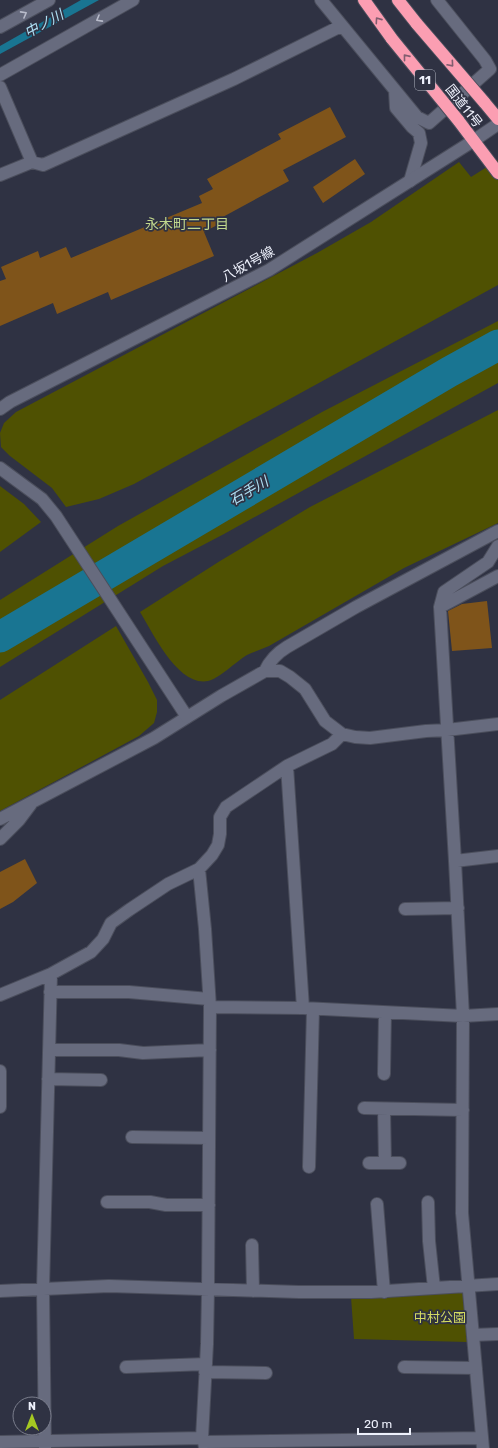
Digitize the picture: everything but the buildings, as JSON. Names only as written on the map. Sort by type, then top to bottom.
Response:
[{"type":"highway","name":"国道11号","points":[[364,0],[392,40],[458,120],[498,173]]},
{"type":"highway","name":"国道11号","points":[[398,0],[498,119]]},
{"type":"street","points":[[0,27],[48,0]]},
{"type":"street","points":[[0,75],[133,0]]},
{"type":"street","points":[[321,0],[417,117],[429,123],[494,67],[485,60],[437,0]]},
{"type":"street","points":[[0,175],[32,162],[43,165],[234,79],[341,26]]},
{"type":"street","points":[[0,87],[32,162]]},
{"type":"street","points":[[395,91],[396,108],[419,133],[421,143],[410,181]]},
{"type":"street","name":"八坂1号線","points":[[0,409],[269,270],[498,124]]},
{"type":"street","points":[[0,468],[42,499],[56,516],[187,717]]},
{"type":"street","points":[[265,671],[269,662],[279,652],[287,647],[356,607],[498,531]]},
{"type":"street","points":[[0,1442],[45,1445],[204,1443],[482,1443],[462,1212],[463,1016],[440,607],[444,592],[488,562],[498,546]]},
{"type":"street","points":[[440,607],[498,576]]},
{"type":"street","points":[[0,819],[154,738],[221,696],[265,671],[280,671],[290,677],[305,689],[325,721],[342,734],[355,737],[370,738],[498,724]]},
{"type":"street","points":[[0,995],[51,974],[91,952],[103,939],[111,924],[129,910],[168,884],[200,868],[212,855],[218,845],[220,834],[220,817],[226,807],[287,766],[332,744],[342,734]]},
{"type":"street","points":[[287,766],[308,1009],[309,1167]]},
{"type":"street","points":[[0,839],[19,820],[34,800]]},
{"type":"street","points":[[455,861],[498,856]]},
{"type":"street","points":[[200,868],[210,1003],[208,1290],[204,1443]]},
{"type":"street","points":[[405,909],[458,908]]},
{"type":"street","points":[[45,1445],[43,1289],[51,974]]},
{"type":"street","points":[[50,992],[129,992],[210,1003],[308,1009],[463,1016],[498,1014]]},
{"type":"street","points":[[384,1074],[385,1012]]},
{"type":"street","points":[[49,1050],[119,1050],[143,1053],[210,1050]]},
{"type":"street","points":[[0,1072],[0,1107]]},
{"type":"street","points":[[48,1079],[101,1080]]},
{"type":"street","points":[[364,1108],[463,1110]]},
{"type":"street","points":[[384,1109],[385,1163]]},
{"type":"street","points":[[132,1137],[209,1138]]},
{"type":"street","points":[[369,1162],[400,1163]]},
{"type":"street","points":[[107,1202],[150,1202],[166,1205],[209,1205]]},
{"type":"street","points":[[428,1202],[429,1241],[434,1288]]},
{"type":"street","points":[[377,1204],[384,1292]]},
{"type":"street","points":[[252,1246],[253,1291]]},
{"type":"street","points":[[0,1291],[108,1286],[253,1291],[384,1292],[498,1284]]},
{"type":"street","points":[[473,1335],[498,1334]]},
{"type":"street","points":[[404,1367],[476,1368]]},
{"type":"street","points":[[126,1368],[206,1368],[266,1373]]},
{"type":"green space","points":[[498,160],[498,285],[134,484],[99,499],[66,507],[52,488],[10,456],[1,447],[0,433],[4,423],[16,412],[317,253],[371,222],[459,162],[471,177]]},
{"type":"green space","points":[[498,321],[498,383],[163,566],[0,667],[0,600],[118,526],[322,412]]},
{"type":"green space","points":[[498,410],[498,523],[404,568],[269,646],[247,655],[212,680],[197,681],[187,676],[177,667],[159,645],[140,612],[220,561],[310,507]]},
{"type":"green space","points":[[0,486],[24,504],[41,522],[0,552]]},
{"type":"green space","points":[[116,626],[157,700],[157,712],[154,723],[139,736],[0,811],[0,700]]},
{"type":"green space","name":"中村公園","points":[[463,1291],[467,1342],[354,1339],[351,1297]]},
{"type":"water","name":"中ノ川","points":[[81,0],[99,0],[0,54],[0,46]]},
{"type":"waterway","name":"石手川","points":[[0,637],[449,372],[498,345]]},
{"type":"district","name":"永木町二丁目","points":[[187,224]]}]
